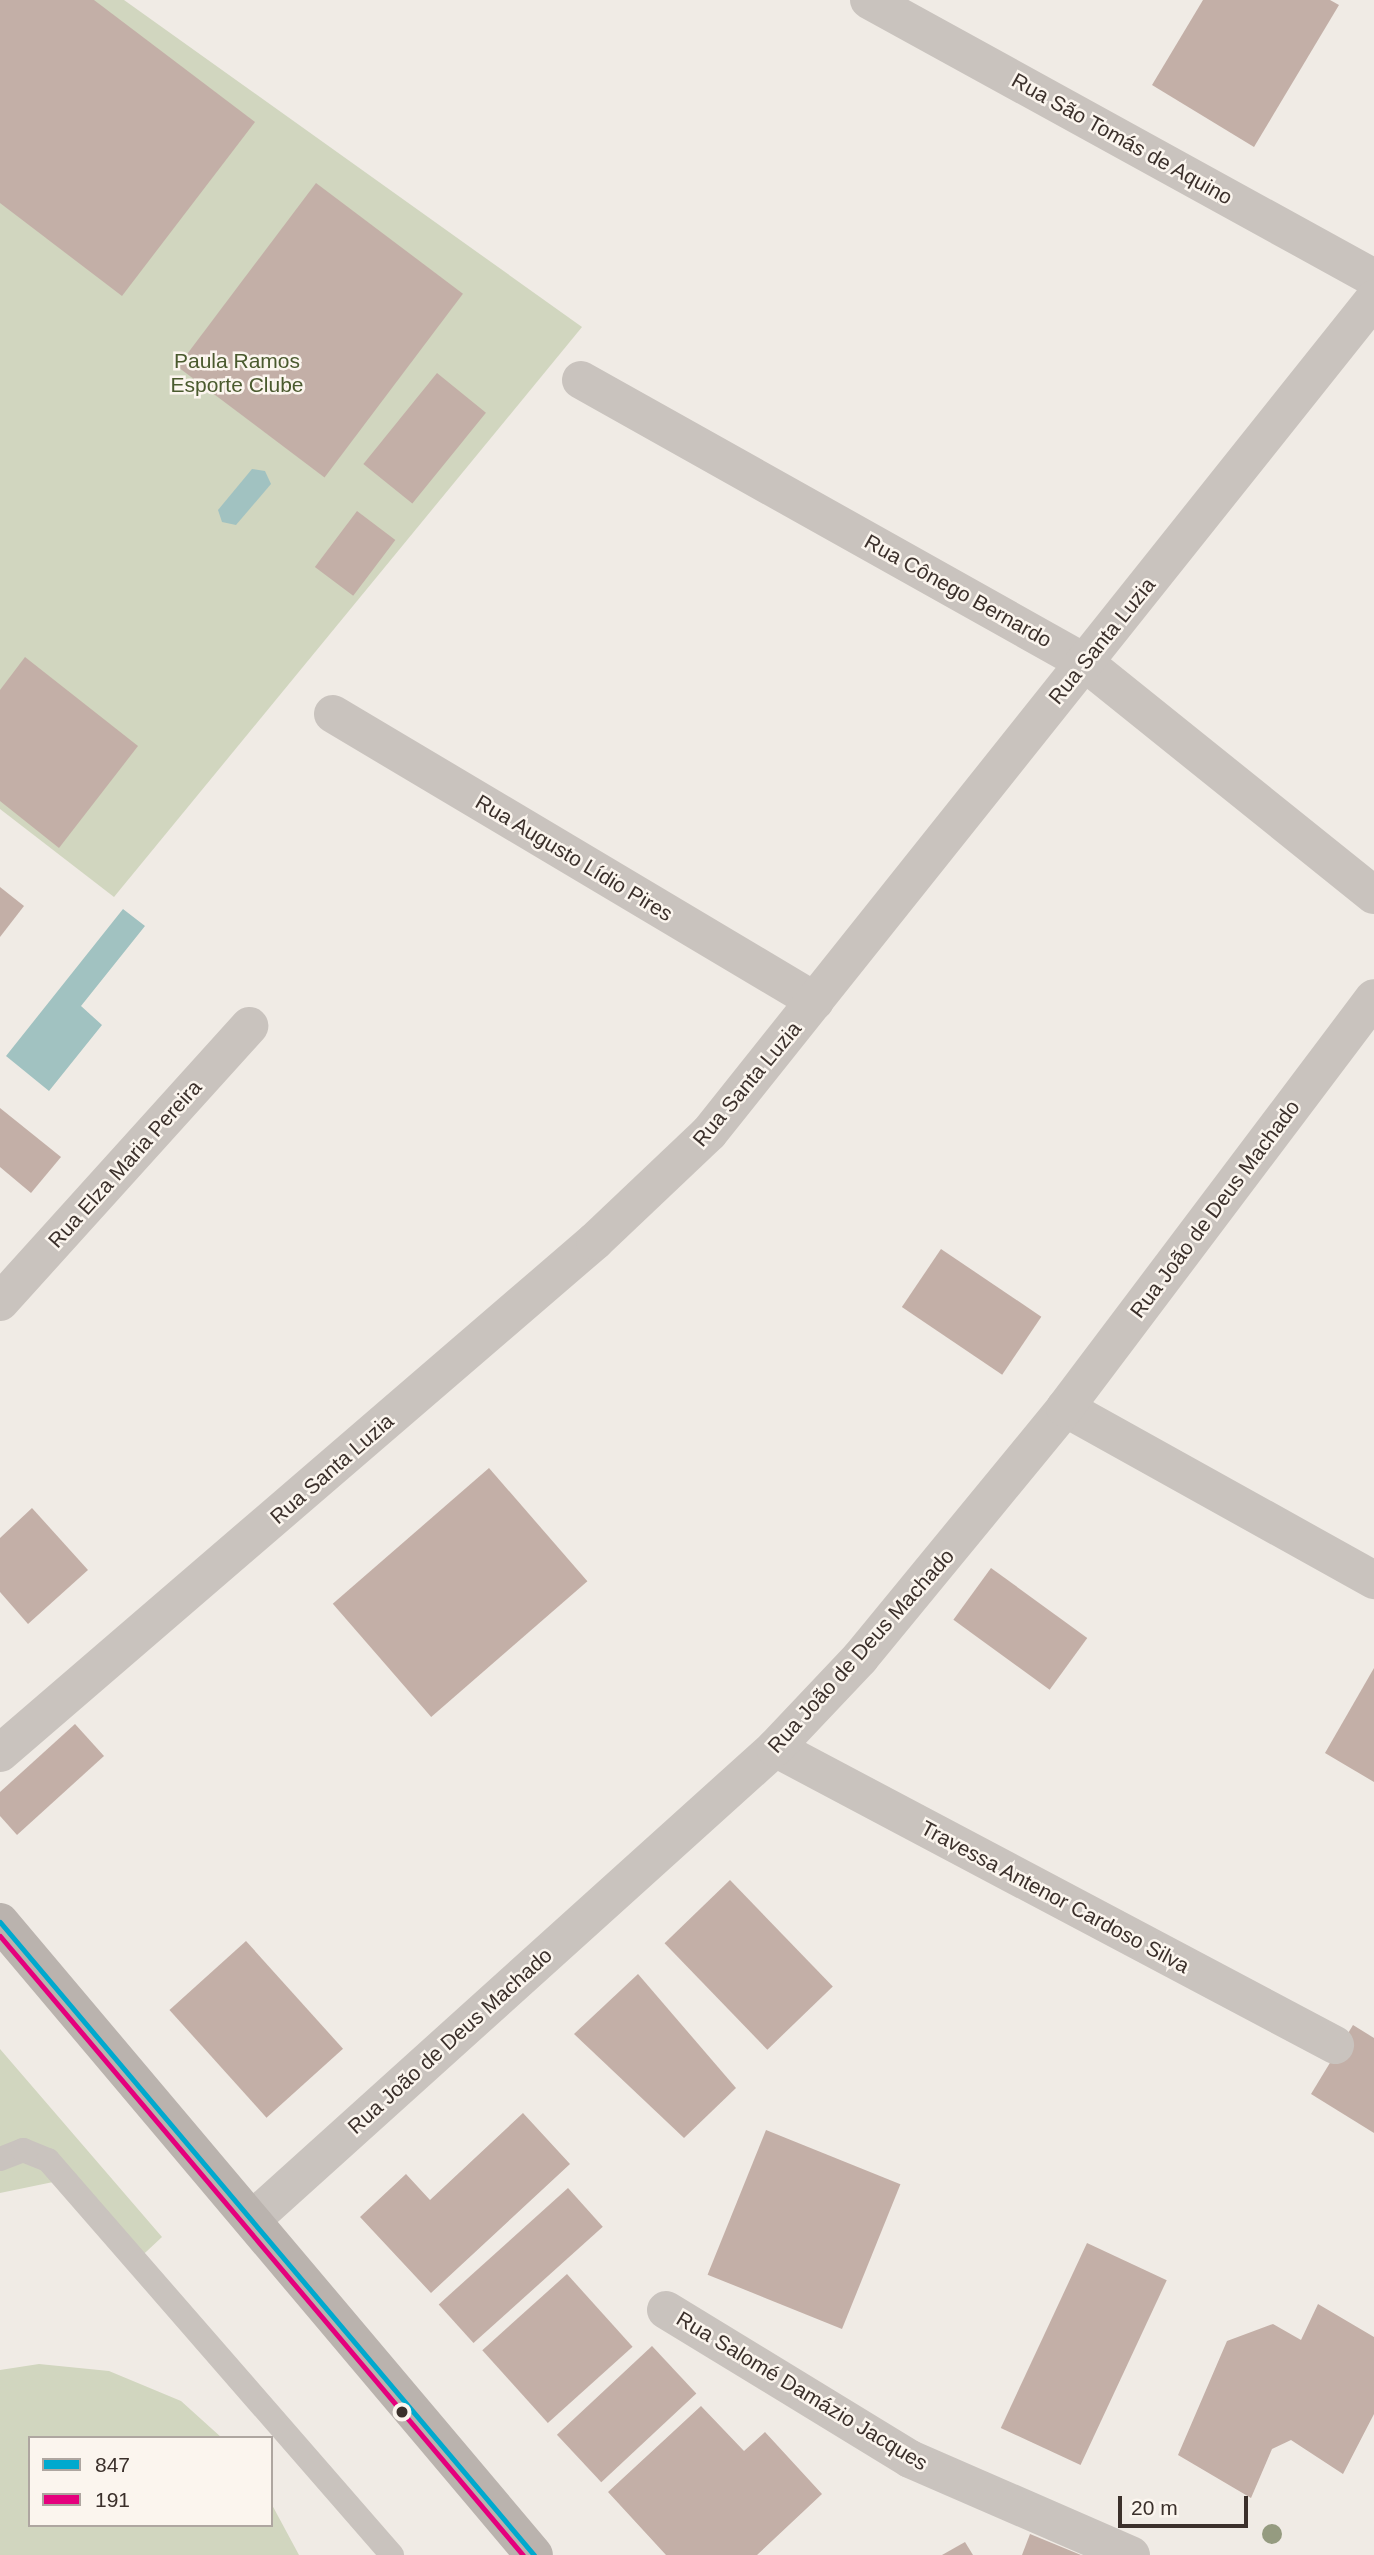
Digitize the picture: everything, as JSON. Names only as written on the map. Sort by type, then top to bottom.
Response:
[{"type":"main road","points":[[0,1922],[254,2218],[534,2555]]},
{"type":"street","name":"Rua São Tomás de Aquino","points":[[869,0],[1374,278]]},
{"type":"street","name":"Rua Santa Luzia","points":[[0,1753],[661,1183],[815,1001],[1374,299]]},
{"type":"street","name":"Rua Cônego Bernardo","points":[[581,380],[1084,662],[1374,895]]},
{"type":"street","name":"Rua Augusto Lídio Pires","points":[[333,714],[815,1001]]},
{"type":"street","name":"Rua João de Deus Machado","points":[[254,2218],[775,1748],[939,1566],[1065,1408],[1374,998]]},
{"type":"street","name":"Rua Elza Maria Pereira","points":[[0,1302],[249,1026]]},
{"type":"street","points":[[1065,1408],[1374,1580]]},
{"type":"street","name":"Travessa Antenor Cardoso Silva","points":[[775,1748],[1335,2045]]},
{"type":"street","name":"Rua Salomé Damázio Jacques","points":[[666,2310],[910,2459],[1131,2555]]},
{"type":"lane","points":[[0,2158],[23,2150],[48,2160],[392,2555]]},
{"type":"green space","name":"Paula Ramos Esporte Clube","points":[[0,0],[124,0],[582,327],[114,897],[0,809]]},
{"type":"green space","points":[[0,2049],[162,2237],[132,2265],[58,2181],[0,2193]]},
{"type":"green space","points":[[39,2364],[109,2371],[181,2401],[220,2436],[28,2436],[28,2527],[273,2527],[273,2507],[299,2555],[0,2555],[0,2370]]},
{"type":"water","points":[[252,469],[265,471],[271,484],[236,525],[222,522],[218,510]]},
{"type":"water","points":[[123,909],[145,926],[81,1006],[102,1025],[49,1091],[6,1056]]},
{"type":"building","points":[[0,0],[94,0],[255,122],[122,296],[0,203]]},
{"type":"building","points":[[1203,0],[1330,0],[1339,5],[1254,147],[1152,85]]},
{"type":"building","points":[[316,183],[463,294],[325,477],[178,367]]},
{"type":"building","points":[[437,373],[486,413],[412,504],[363,464]]},
{"type":"building","points":[[357,511],[395,540],[353,596],[315,567]]},
{"type":"building","points":[[25,657],[138,746],[59,848],[0,801],[0,690]]},
{"type":"building","points":[[0,887],[24,906],[0,937]]},
{"type":"building","points":[[0,1108],[61,1157],[31,1193],[0,1167]]},
{"type":"building","points":[[941,1249],[1041,1317],[1002,1375],[902,1307]]},
{"type":"building","points":[[489,1468],[587,1581],[431,1717],[333,1604]]},
{"type":"building","points":[[32,1508],[88,1570],[28,1624],[0,1592],[0,1538]]},
{"type":"building","points":[[991,1568],[1087,1638],[1050,1690],[953,1620]]},
{"type":"building","points":[[1374,1668],[1374,1782],[1325,1753]]},
{"type":"building","points":[[75,1724],[104,1756],[17,1835],[0,1816],[0,1792]]},
{"type":"building","points":[[730,1880],[833,1986],[767,2050],[665,1943]]},
{"type":"building","points":[[246,1941],[343,2049],[266,2118],[169,2010]]},
{"type":"building","points":[[638,1974],[736,2088],[684,2138],[574,2034]]},
{"type":"building","points":[[1353,2025],[1374,2038],[1374,2133],[1311,2094]]},
{"type":"building","points":[[523,2113],[570,2164],[431,2293],[360,2217],[406,2174],[430,2200]]},
{"type":"building","points":[[766,2130],[900,2184],[842,2329],[708,2275]]},
{"type":"building","points":[[568,2188],[603,2227],[473,2343],[439,2304]]},
{"type":"building","points":[[1087,2243],[1167,2280],[1081,2465],[1001,2428]]},
{"type":"building","points":[[567,2274],[633,2347],[548,2423],[482,2350]]},
{"type":"building","points":[[1318,2304],[1374,2337],[1374,2414],[1343,2474],[1291,2440],[1272,2449],[1251,2498],[1178,2455],[1227,2341],[1273,2324],[1301,2340]]},
{"type":"building","points":[[652,2346],[696,2394],[601,2482],[557,2435]]},
{"type":"building","points":[[701,2406],[744,2451],[765,2432],[822,2494],[757,2555],[666,2555],[608,2492]]},
{"type":"building","points":[[1030,2534],[1081,2555],[1022,2555]]},
{"type":"building","points":[[965,2542],[973,2555],[942,2555]]},
{"type":"transit line","name":"847","points":[[0,1922],[534,2555]]},
{"type":"transit line","name":"191","points":[[0,1936],[523,2555]]}]
